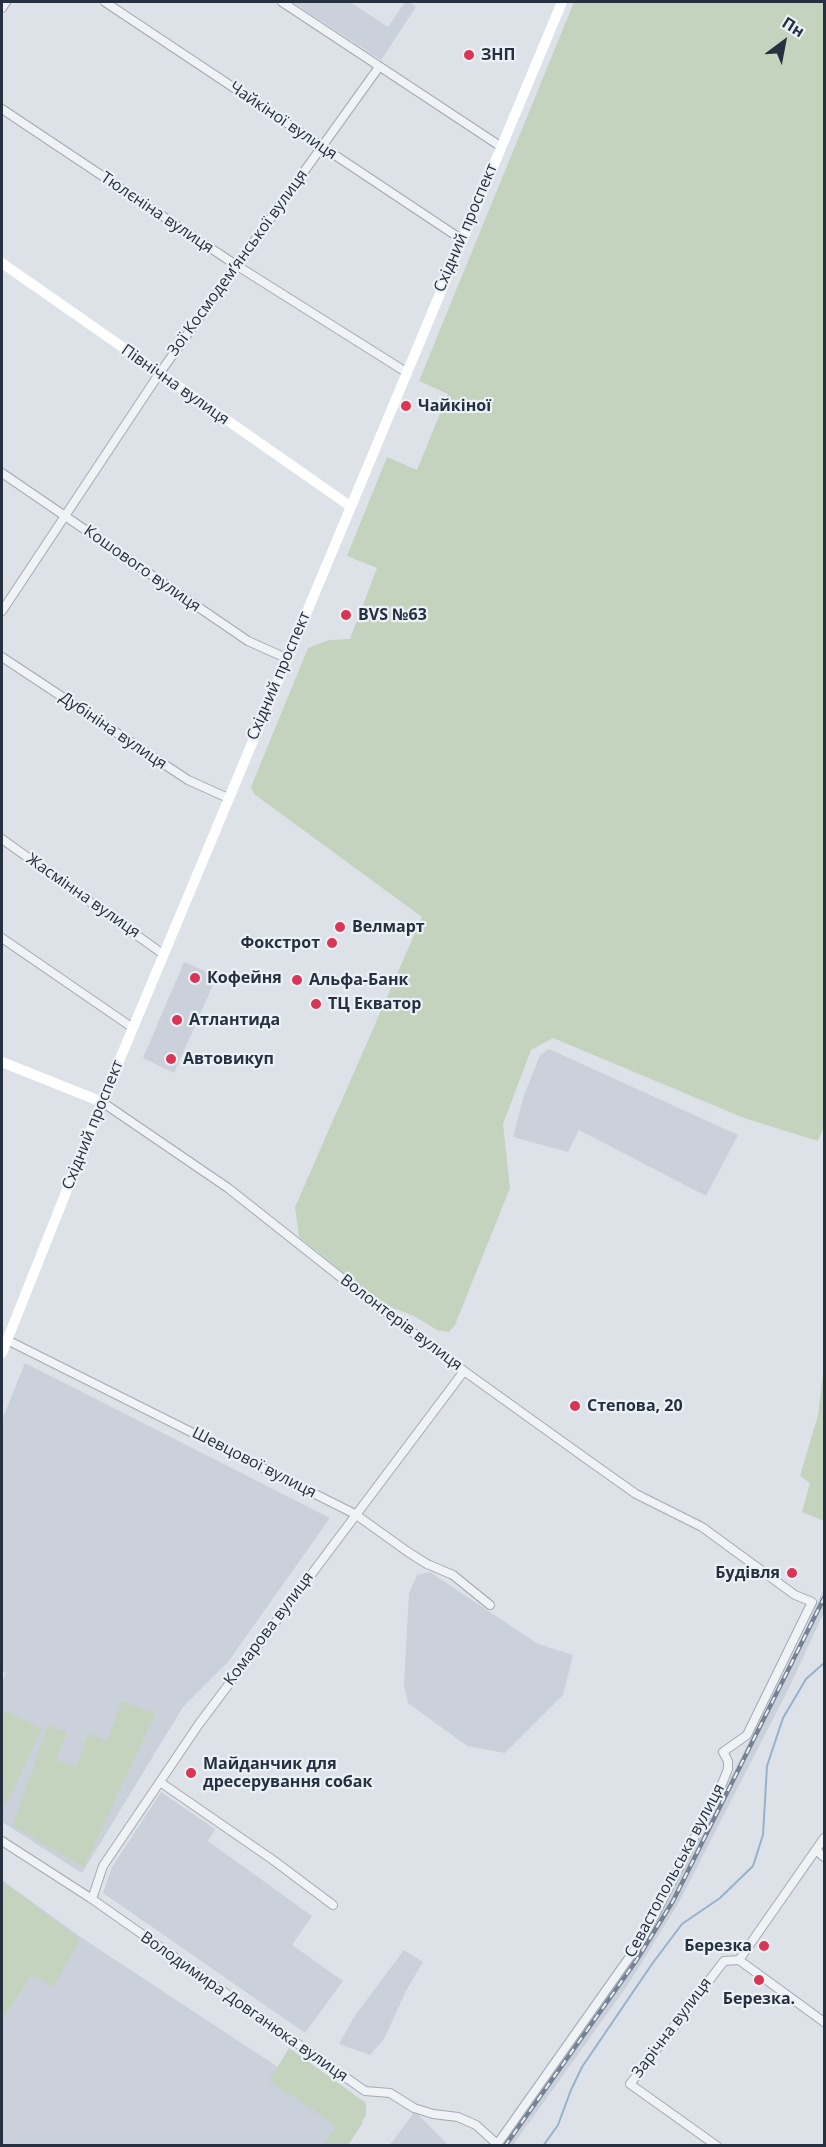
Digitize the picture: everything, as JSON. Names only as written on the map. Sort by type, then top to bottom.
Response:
[{"type":"main road","name":"Східний проспект","points":[[2,1353],[163,954],[562,2]]},
{"type":"main road","name":"Північна вулиця","points":[[2,263],[350,506]]},
{"type":"main road","name":"Волонтерів вулиця","points":[[2,1062],[102,1102]]},
{"type":"street","points":[[2,8],[6,2]]},
{"type":"street","name":"Чайкіної вулиця","points":[[105,2],[461,239]]},
{"type":"street","points":[[282,2],[500,146]]},
{"type":"street","name":"Зої Космодем’янської вулиця","points":[[2,611],[159,374],[379,67]]},
{"type":"street","name":"Тюлєніна вулиця","points":[[2,109],[236,265],[406,372]]},
{"type":"street","name":"Кошового вулиця","points":[[2,473],[248,641],[286,658]]},
{"type":"street","name":"Дубініна вулиця","points":[[2,657],[188,780],[228,798]]},
{"type":"street","name":"Жасмінна вулиця","points":[[2,839],[163,954]]},
{"type":"street","points":[[2,938],[133,1028]]},
{"type":"street","name":"Волонтерів вулиця","points":[[102,1102],[228,1188],[367,1299],[636,1494],[702,1527],[795,1595]]},
{"type":"street","name":"Шевцової вулиця","points":[[7,1340],[355,1514],[427,1564],[453,1575],[490,1605]]},
{"type":"street","name":"Комарова вулиця","points":[[92,1899],[103,1866],[205,1715],[464,1371]]},
{"type":"street","name":"Севастопольська вулиця","points":[[496,2145],[643,1938],[722,1784],[728,1769],[728,1761],[723,1752],[747,1735],[812,1602],[795,1595]]},
{"type":"street","points":[[160,1782],[273,1860],[333,1905]]},
{"type":"street","name":"Зарічна вулиця","points":[[717,2145],[630,2084],[724,1961],[739,1960],[825,1838]]},
{"type":"street","name":"Володимира Довганюка вулиця","points":[[2,1841],[92,1899],[365,2091],[390,2093],[414,2108],[433,2114],[458,2117],[476,2125],[496,2145]]},
{"type":"street","points":[[816,1850],[825,1857]]},
{"type":"street","points":[[739,1960],[825,2022]]},
{"type":"shaded area","points":[[292,2],[350,2],[388,27],[405,2],[416,7],[381,60]]},
{"type":"shaded area","points":[[184,962],[217,976],[174,1073],[143,1058]]},
{"type":"shaded area","points":[[549,1049],[738,1135],[706,1196],[579,1130],[568,1152],[513,1137],[524,1095],[540,1055]]},
{"type":"shaded area","points":[[25,1363],[330,1518],[228,1662],[183,1707],[82,1873],[2,1822],[2,1682],[6,1673],[2,1671],[2,1420]]},
{"type":"shaded area","points":[[430,1572],[538,1644],[573,1655],[563,1695],[505,1753],[467,1746],[408,1703],[404,1685],[409,1593],[417,1575]]},
{"type":"shaded area","points":[[824,1588],[824,1612],[789,1688],[678,1904],[627,1986],[513,2145],[497,2146],[668,1898],[791,1661]]},
{"type":"shaded area","points":[[161,1792],[215,1829],[208,1841],[312,1916],[292,1945],[343,1981],[305,2033],[103,1893],[112,1867]]},
{"type":"shaded area","points":[[2,1880],[82,1938],[363,2123],[348,2145],[2,2145]]},
{"type":"shaded area","points":[[404,1950],[423,1962],[406,1991],[384,2039],[370,2055],[339,2044],[354,2017]]},
{"type":"shaded area","points":[[415,2111],[448,2145],[389,2146]]},
{"type":"green space","points":[[574,2],[824,2],[824,1126],[818,1141],[744,1118],[553,1038],[531,1050],[503,1124],[510,1188],[455,1325],[449,1332],[437,1330],[414,1316],[383,1304],[299,1237],[295,1207],[422,917],[254,794],[251,787],[308,648],[329,640],[350,639],[377,568],[347,556],[387,457],[417,470],[448,394],[419,381]]},
{"type":"green space","points":[[824,1364],[824,1521],[802,1512],[810,1483],[800,1476],[818,1415]]},
{"type":"green space","points":[[122,1701],[155,1714],[84,1867],[13,1826],[48,1725],[67,1733],[56,1760],[76,1766],[88,1734],[107,1741]]},
{"type":"green space","points":[[2,1709],[42,1729],[5,1806],[2,1804]]},
{"type":"green space","points":[[2,1881],[80,1939],[53,1987],[32,1974],[2,2021]]},
{"type":"green space","points":[[289,2048],[366,2103],[366,2115],[348,2145],[323,2145],[335,2129],[333,2123],[269,2081]]},
{"type":"waterway","points":[[543,2146],[558,2125],[582,2067],[652,1964],[682,1924],[720,1898],[753,1866],[763,1835],[767,1766],[783,1718],[806,1679],[824,1663]]},
{"type":"railway","points":[[505,2146],[636,1961],[673,1901],[824,1598]]},
{"type":"place","name":"ЗНП","points":[[469,55]]},
{"type":"place","name":"Чайкіної","points":[[406,406]]},
{"type":"place","name":"BVS №63","points":[[346,615]]},
{"type":"place","name":"Велмарт","points":[[340,927]]},
{"type":"place","name":"Фокстрот","points":[[332,943]]},
{"type":"place","name":"Кофейня","points":[[195,978]]},
{"type":"place","name":"Альфа-Банк","points":[[297,980]]},
{"type":"place","name":"ТЦ Екватор","points":[[316,1004]]},
{"type":"place","name":"Атлантида","points":[[177,1020]]},
{"type":"place","name":"Автовикуп","points":[[171,1059]]},
{"type":"place","name":"Степова, 20","points":[[575,1406]]},
{"type":"place","name":"Будівля","points":[[792,1573]]},
{"type":"place","name":"Майданчик для дресерування собак","points":[[191,1773]]},
{"type":"place","name":"Березка","points":[[764,1946]]},
{"type":"place","name":"Березка.","points":[[759,1980]]}]
